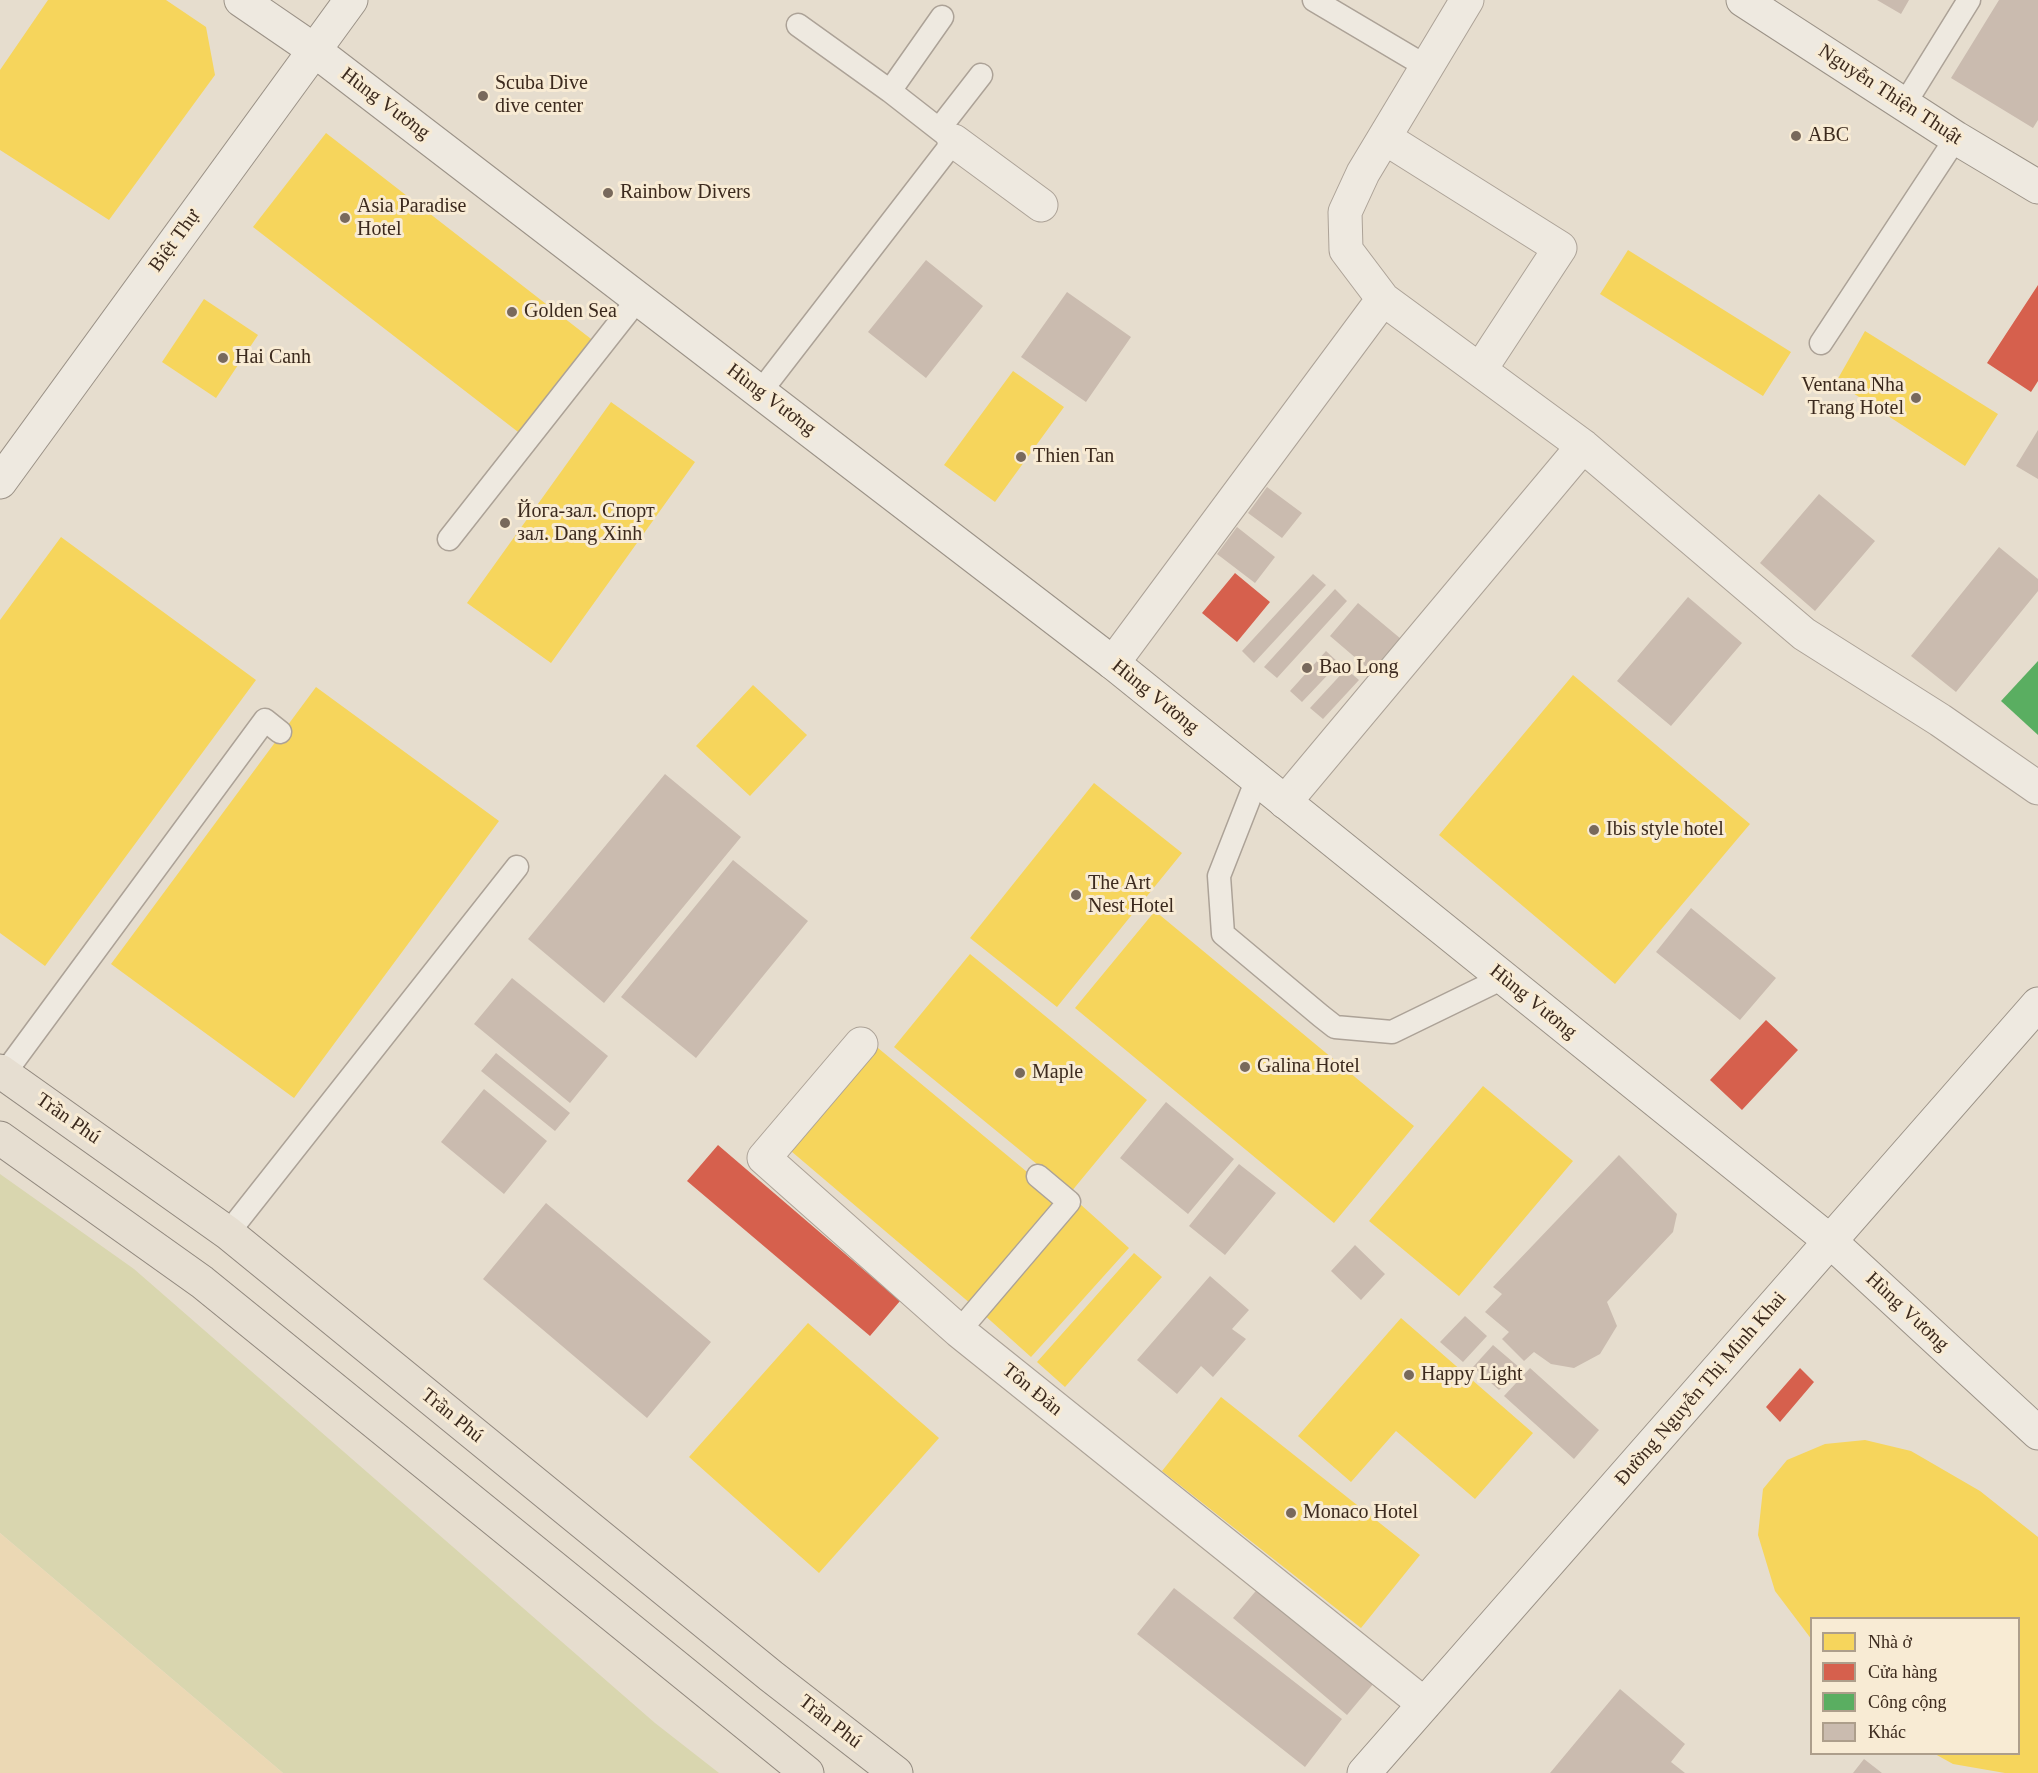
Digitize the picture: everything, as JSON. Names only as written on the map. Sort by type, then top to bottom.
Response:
[{"type":"main road","name":"Trần Phú","points":[[2,1072],[228,1233],[771,1676],[896,1773]]},
{"type":"main road","points":[[0,1138],[202,1282],[807,1773]]},
{"type":"street","name":"Hùng Vương","points":[[241,0],[314,50],[1113,663],[1830,1241],[2038,1432]]},
{"type":"street","name":"Biệt Thự","points":[[0,482],[351,0]]},
{"type":"street","points":[[1467,0],[1385,138],[1345,212],[1346,250],[1383,299],[1583,446],[1804,634],[1940,720],[2038,788]]},
{"type":"street","name":"Nguyễn Thiện Thuật","points":[[1743,0],[1956,138],[2038,187]]},
{"type":"street","points":[[947,135],[1041,205]]},
{"type":"street","points":[[1385,138],[1560,248],[1480,370]]},
{"type":"street","points":[[1113,663],[1383,299]]},
{"type":"street","points":[[1286,802],[1583,446]]},
{"type":"street","name":"Đường Nguyễn Thị Minh Khai","points":[[1364,1773],[2038,1004]]},
{"type":"street","name":"Tôn Đản","points":[[861,1044],[764,1158],[959,1331],[1424,1704]]},
{"type":"lane","points":[[1314,0],[1427,67]]},
{"type":"lane","points":[[1904,105],[1969,0]]},
{"type":"lane","points":[[890,91],[942,17]]},
{"type":"lane","points":[[798,25],[947,135]]},
{"type":"lane","points":[[760,392],[947,135],[981,75]]},
{"type":"lane","points":[[1821,343],[1956,138]]},
{"type":"lane","points":[[449,539],[638,299]]},
{"type":"lane","points":[[2,1072],[265,720],[280,732]]},
{"type":"lane","points":[[1257,779],[1219,876],[1223,934],[1321,1016],[1335,1027],[1392,1032],[1503,978]]},
{"type":"lane","points":[[228,1233],[517,867]]},
{"type":"lane","points":[[959,1331],[1069,1202],[1038,1176]]},
{"type":"shaded area","points":[[0,1174],[134,1269],[655,1723],[719,1773],[283,1773],[0,1533]]},
{"type":"sand","points":[[0,1533],[283,1773],[0,1773]]},
{"type":"building: Nhà ở","points":[[48,0],[166,0],[206,27],[215,75],[109,220],[0,150],[0,70]]},
{"type":"building: Nhà ở","points":[[326,133],[595,342],[522,435],[253,227]]},
{"type":"building: Nhà ở","points":[[1628,250],[1791,352],[1763,396],[1600,294]]},
{"type":"building: Nhà ở","points":[[204,299],[258,335],[216,398],[162,362]]},
{"type":"building: Nhà ở","name":"Ventana Nha Trang Hotel","points":[[1865,331],[1998,414],[1965,466],[1836,382]]},
{"type":"building: Nhà ở","points":[[1013,371],[1064,407],[995,502],[944,465]]},
{"type":"building: Nhà ở","points":[[611,402],[695,462],[551,663],[467,603]]},
{"type":"building: Nhà ở","points":[[61,537],[256,680],[45,966],[0,933],[0,620]]},
{"type":"building: Nhà ở","name":"Ibis style hotel","points":[[1573,675],[1750,824],[1615,984],[1439,835]]},
{"type":"building: Nhà ở","points":[[753,685],[807,735],[750,796],[696,746]]},
{"type":"building: Nhà ở","points":[[316,687],[499,821],[294,1098],[111,964]]},
{"type":"building: Nhà ở","name":"The Art Nest Hotel","points":[[1094,783],[1182,853],[1057,1007],[970,938]]},
{"type":"building: Nhà ở","name":"Galina Hotel","points":[[1155,911],[1414,1126],[1334,1223],[1075,1008]]},
{"type":"building: Nhà ở","name":"Maple","points":[[970,954],[1147,1100],[1071,1192],[894,1047]]},
{"type":"building: Nhà ở","points":[[866,1038],[1062,1201],[971,1304],[778,1140]]},
{"type":"building: Nhà ở","points":[[1483,1086],[1573,1161],[1459,1296],[1369,1221]]},
{"type":"building: Nhà ở","points":[[1080,1204],[1129,1248],[1031,1357],[982,1313]]},
{"type":"building: Nhà ở","points":[[1134,1253],[1162,1277],[1065,1387],[1037,1362]]},
{"type":"building: Nhà ở","name":"Happy Light","points":[[1401,1318],[1533,1433],[1475,1499],[1396,1431],[1351,1482],[1298,1436]]},
{"type":"building: Nhà ở","points":[[808,1323],[939,1438],[819,1573],[689,1457]]},
{"type":"building: Nhà ở","name":"Monaco Hotel","points":[[1221,1397],[1420,1555],[1361,1628],[1162,1471]]},
{"type":"building: Nhà ở","points":[[1865,1440],[1911,1451],[1980,1491],[2038,1537],[2038,1773],[2005,1773],[1953,1764],[1937,1755],[2020,1755],[2020,1617],[1810,1617],[1810,1637],[1775,1591],[1758,1535],[1763,1489],[1787,1460],[1825,1444]]},
{"type":"building: Cửa hàng","points":[[2038,285],[2038,381],[2031,392],[1987,363]]},
{"type":"building: Cửa hàng","points":[[1235,573],[1270,602],[1237,642],[1202,613]]},
{"type":"building: Cửa hàng","points":[[1766,1020],[1798,1050],[1742,1110],[1710,1080]]},
{"type":"building: Cửa hàng","points":[[718,1145],[900,1301],[870,1336],[687,1181]]},
{"type":"building: Cửa hàng","points":[[1800,1368],[1814,1382],[1780,1422],[1766,1407]]},
{"type":"building: Công cộng","points":[[2038,661],[2038,735],[2001,701]]},
{"type":"building: Khác","points":[[1877,0],[1909,0],[1901,14]]},
{"type":"building: Khác","points":[[1999,0],[2038,0],[2038,120],[2033,128],[1951,78]]},
{"type":"building: Khác","points":[[926,260],[983,306],[926,378],[868,332]]},
{"type":"building: Khác","points":[[1067,292],[1131,337],[1086,402],[1021,357]]},
{"type":"building: Khác","points":[[2038,430],[2038,479],[2016,466]]},
{"type":"building: Khác","points":[[1267,487],[1302,513],[1282,538],[1248,513]]},
{"type":"building: Khác","points":[[1819,494],[1875,541],[1815,611],[1760,563]]},
{"type":"building: Khác","points":[[1237,527],[1275,557],[1255,583],[1217,554]]},
{"type":"building: Khác","points":[[1999,547],[2038,579],[2038,591],[1956,692],[1911,656]]},
{"type":"building: Khác","points":[[1313,574],[1326,585],[1254,663],[1242,651]]},
{"type":"building: Khác","points":[[1335,589],[1347,601],[1277,678],[1264,667]]},
{"type":"building: Khác","points":[[1688,597],[1742,643],[1671,726],[1617,681]]},
{"type":"building: Khác","points":[[1358,603],[1407,644],[1378,677],[1330,636]]},
{"type":"building: Khác","points":[[1326,651],[1339,663],[1302,702],[1290,691]]},
{"type":"building: Khác","points":[[1346,669],[1359,680],[1323,719],[1310,708]]},
{"type":"building: Khác","points":[[665,774],[741,837],[604,1003],[528,939]]},
{"type":"building: Khác","points":[[733,860],[808,921],[696,1058],[621,997]]},
{"type":"building: Khác","points":[[1691,908],[1776,978],[1740,1020],[1656,952]]},
{"type":"building: Khác","points":[[512,978],[608,1056],[570,1103],[474,1024]]},
{"type":"building: Khác","points":[[496,1053],[570,1113],[555,1131],[481,1071]]},
{"type":"building: Khác","points":[[484,1089],[547,1141],[504,1194],[441,1142]]},
{"type":"building: Khác","points":[[1166,1102],[1234,1159],[1188,1214],[1120,1158]]},
{"type":"building: Khác","points":[[1619,1155],[1677,1214],[1673,1232],[1607,1302],[1617,1326],[1600,1354],[1574,1368],[1551,1364],[1534,1352],[1524,1361],[1502,1339],[1509,1332],[1485,1312],[1502,1294],[1493,1287]]},
{"type":"building: Khác","points":[[1239,1164],[1276,1193],[1225,1255],[1189,1226]]},
{"type":"building: Khác","points":[[546,1203],[711,1342],[647,1418],[483,1279]]},
{"type":"building: Khác","points":[[1355,1245],[1385,1274],[1361,1300],[1331,1271]]},
{"type":"building: Khác","points":[[1210,1276],[1249,1310],[1232,1329],[1246,1339],[1213,1377],[1201,1366],[1177,1394],[1137,1360]]},
{"type":"building: Khác","points":[[1465,1316],[1487,1336],[1463,1362],[1440,1342]]},
{"type":"building: Khác","points":[[1493,1345],[1520,1368],[1499,1390],[1473,1367]]},
{"type":"building: Khác","points":[[1530,1368],[1599,1430],[1574,1459],[1504,1396]]},
{"type":"building: Khác","points":[[1260,1586],[1374,1683],[1347,1715],[1233,1618]]},
{"type":"building: Khác","points":[[1174,1588],[1342,1719],[1305,1767],[1137,1634]]},
{"type":"building: Khác","points":[[1620,1689],[1685,1744],[1671,1762],[1685,1773],[1550,1773]]},
{"type":"building: Khác","points":[[1864,1759],[1882,1773],[1853,1773]]},
{"type":"place","name":"Scuba Dive dive center","points":[[483,96]]},
{"type":"place","name":"ABC","points":[[1796,136]]},
{"type":"place","name":"Rainbow Divers","points":[[608,193]]},
{"type":"place","name":"Asia Paradise Hotel","points":[[345,218]]},
{"type":"place","name":"Golden Sea","points":[[512,312]]},
{"type":"place","name":"Hai Canh","points":[[223,358]]},
{"type":"place","name":"Ventana Nha Trang Hotel","points":[[1916,398]]},
{"type":"place","name":"Thien Tan","points":[[1021,457]]},
{"type":"place","name":"Йога-зал. Спорт зал. Dang Xinh","points":[[505,523]]},
{"type":"place","name":"Bao Long","points":[[1307,668]]},
{"type":"place","name":"Ibis style hotel","points":[[1594,830]]},
{"type":"place","name":"The Art Nest Hotel","points":[[1076,895]]},
{"type":"place","name":"Galina Hotel","points":[[1245,1067]]},
{"type":"place","name":"Maple","points":[[1020,1073]]},
{"type":"place","name":"Happy Light","points":[[1409,1375]]},
{"type":"place","name":"Monaco Hotel","points":[[1291,1513]]}]
